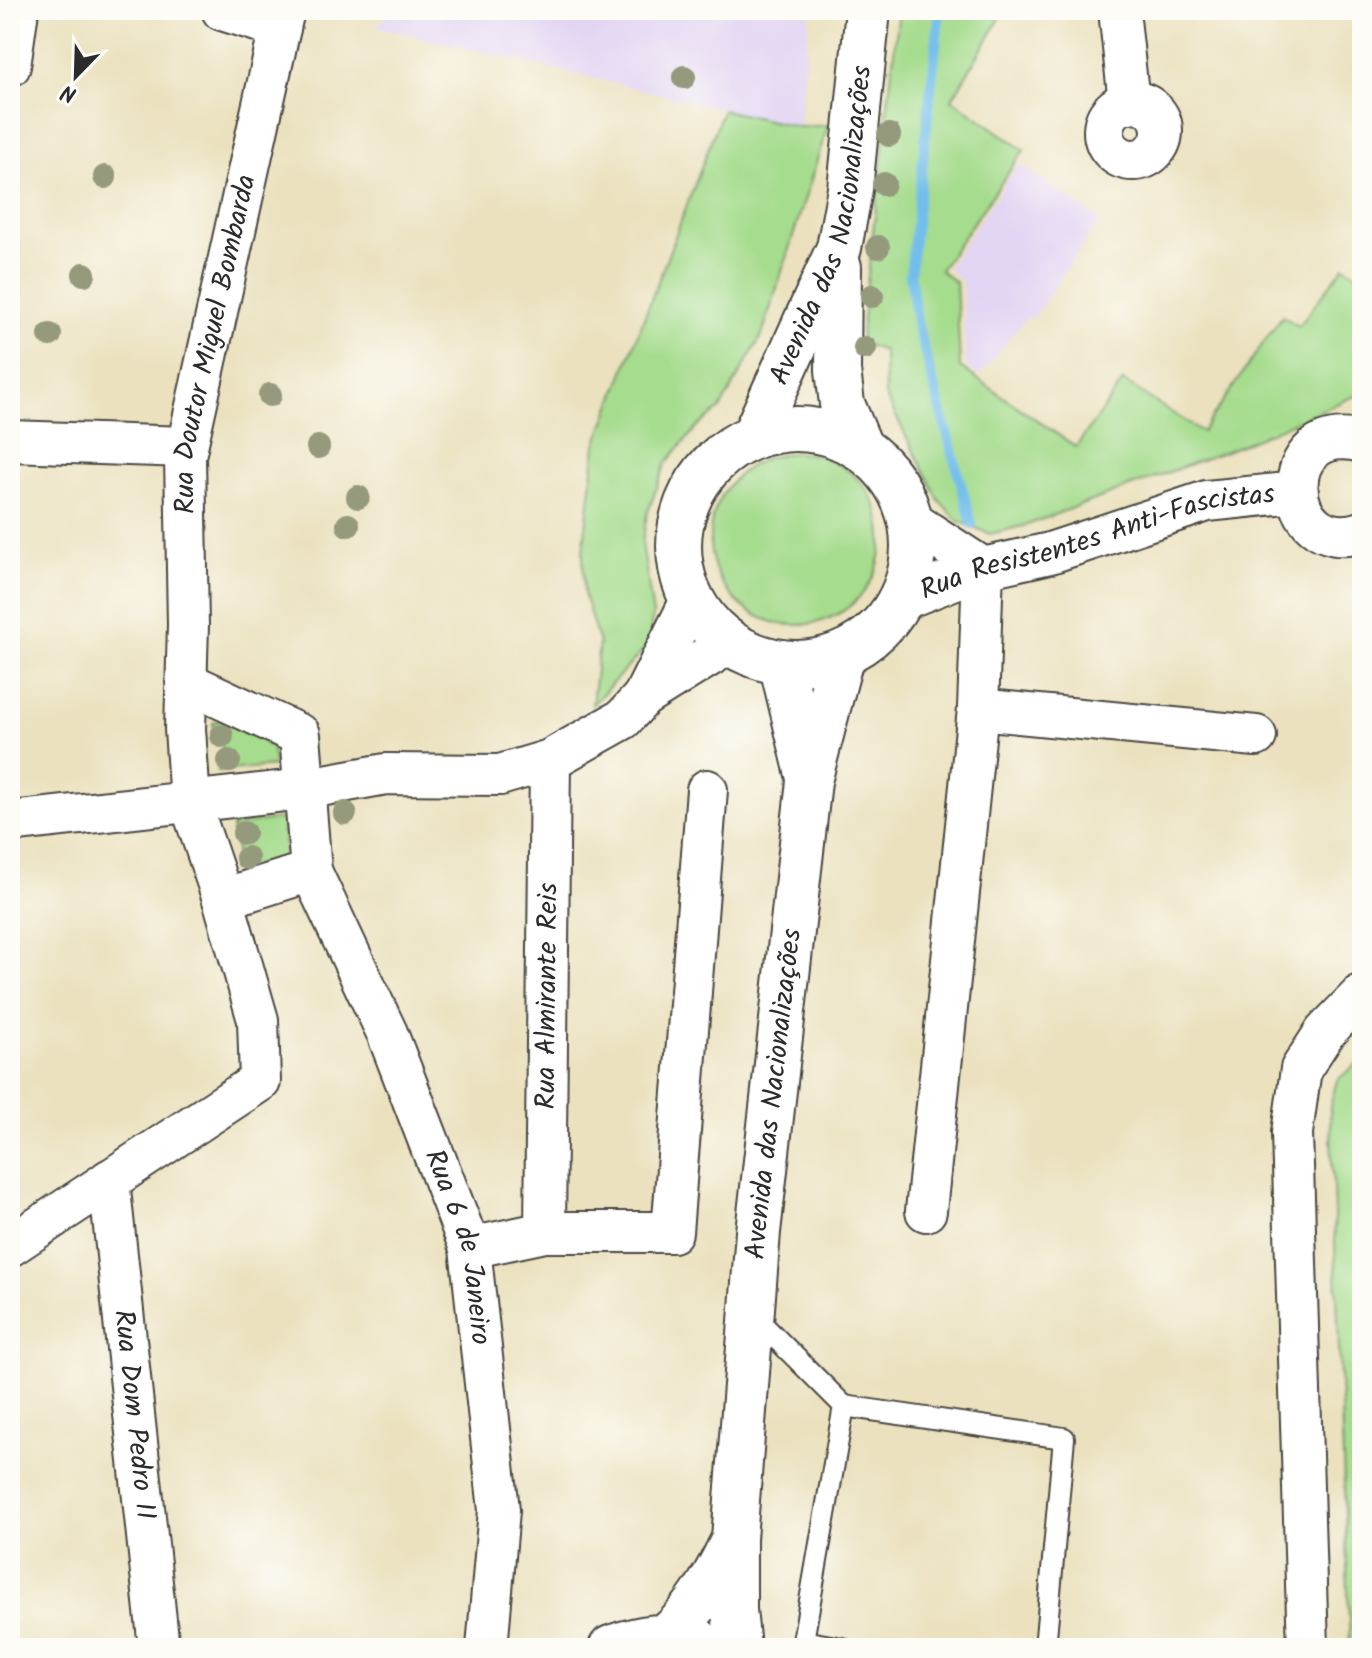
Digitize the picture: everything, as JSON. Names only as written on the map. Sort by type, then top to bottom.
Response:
[{"type":"street","points":[[10,66],[18,10]]},
{"type":"street","points":[[222,10],[282,19]]},
{"type":"street","name":"Avenida das Nacionalizações","points":[[755,434],[839,248],[850,189],[868,10]]},
{"type":"street","points":[[1119,10],[1129,103]]},
{"type":"street","name":"Rua Doutor Miguel Bombarda","points":[[109,1180],[260,1081],[258,1020],[223,899],[190,802],[186,682],[187,447],[282,19]]},
{"type":"street","points":[[839,248],[838,370],[842,404],[860,447]]},
{"type":"street","points":[[803,429],[833,434],[860,447],[892,479],[911,521],[913,561],[901,600],[876,632],[842,654],[812,662],[781,662],[755,656],[730,643],[708,624],[691,600],[680,566],[679,529],[689,495],[710,465],[755,434],[803,429]]},
{"type":"street","points":[[1353,543],[1309,520],[1296,492],[1297,478],[1310,453],[1335,440],[1362,442]]},
{"type":"street","points":[[10,441],[187,447]]},
{"type":"street","name":"Rua Resistentes Anti-Fascistas","points":[[901,600],[983,568],[1050,553],[1207,501],[1296,492]]},
{"type":"street","points":[[911,521],[983,568],[978,709],[926,1211]]},
{"type":"street","points":[[643,697],[691,600]]},
{"type":"street","points":[[13,810],[190,802],[303,789],[386,774],[500,775],[550,760],[623,719],[643,697],[730,643]]},
{"type":"street","name":"Avenida das Nacionalizações","points":[[738,1648],[734,1610],[734,1539],[754,1316],[758,1232],[809,781],[842,654]]},
{"type":"street","points":[[781,662],[809,781]]},
{"type":"street","name":"Rua 6 de Janeiro","points":[[186,682],[300,735],[311,871],[387,1033],[470,1248],[499,1510],[487,1648]]},
{"type":"street","points":[[978,709],[1256,736]]},
{"type":"street","name":"Rua Almirante Reis","points":[[545,1232],[550,760]]},
{"type":"street","points":[[470,1248],[545,1232],[672,1232],[707,790]]},
{"type":"street","points":[[223,899],[311,871]]},
{"type":"street","points":[[1308,1648],[1292,1133],[1301,1069],[1325,1032],[1361,996]]},
{"type":"street","points":[[10,1246],[109,1180]]},
{"type":"street","name":"Rua Dom Pedro II","points":[[109,1180],[159,1648]]},
{"type":"street","name":"Avenida das Nacionalizações","points":[[669,1635],[694,1610],[710,1587],[734,1539]]},
{"type":"street","points":[[611,1648],[638,1637],[669,1635],[710,1648]]},
{"type":"lane","points":[[754,1316],[844,1406],[1064,1438],[1045,1648]]},
{"type":"lane","points":[[842,1648],[803,1641],[844,1406]]},
{"type":"shaded area","points":[[391,10],[810,10],[799,127],[377,27]]},
{"type":"shaded area","points":[[1018,164],[1100,220],[1032,320],[1027,317],[979,376],[966,367],[962,282],[947,268]]},
{"type":"green space","points":[[899,10],[1005,10],[952,99],[1024,150],[940,270],[956,283],[960,367],[1076,447],[1123,381],[1202,432],[1282,316],[1299,326],[1344,266],[1362,278],[1362,393],[1231,449],[1027,525],[990,534],[958,521],[939,500],[885,395],[884,351],[860,343]]},
{"type":"green space","points":[[723,110],[799,127],[828,125],[762,335],[720,409],[697,427],[666,463],[647,514],[642,543],[653,615],[648,645],[592,705],[599,643],[584,594],[583,552],[596,445]]},
{"type":"green space","points":[[796,453],[829,459],[857,478],[876,506],[882,539],[876,572],[857,600],[829,619],[796,625],[763,619],[735,600],[716,572],[710,539],[716,506],[735,478],[763,459]]},
{"type":"green space","points":[[220,720],[271,744],[275,766],[218,771],[217,757],[224,756],[221,741],[213,741],[213,723]]},
{"type":"green space","points":[[280,819],[285,857],[239,870],[232,826]]},
{"type":"green space","points":[[1362,1060],[1362,1648],[1350,1648],[1330,1106],[1337,1080]]},
{"type":"waterway","points":[[940,10],[910,275],[918,327],[972,524]]}]
